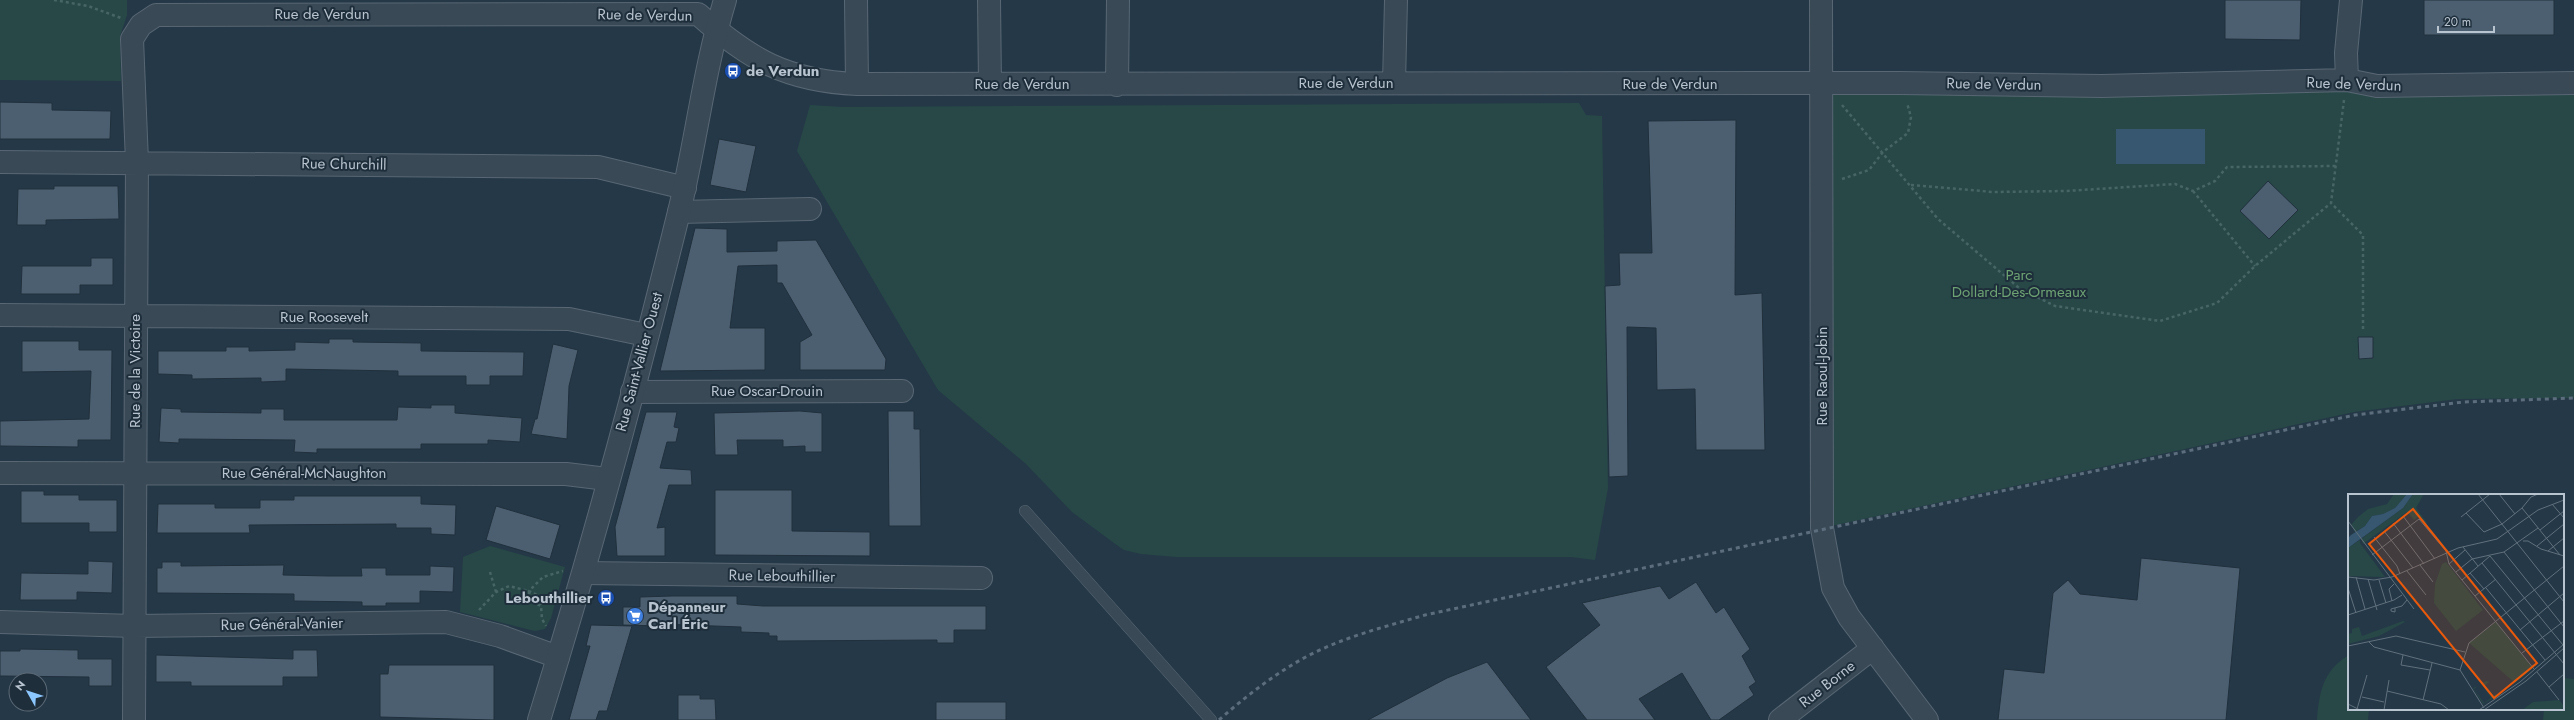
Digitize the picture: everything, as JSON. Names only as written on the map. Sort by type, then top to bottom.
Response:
[{"type":"street","name":"Rue Saint-Vallier Ouest","points":[[539,720],[584,573],[607,479],[632,392],[679,212],[716,30],[725,0]]},
{"type":"street","points":[[856,0],[857,84]]},
{"type":"street","points":[[989,0],[990,84]]},
{"type":"street","points":[[1117,84],[1118,0]]},
{"type":"street","points":[[1394,83],[1396,0]]},
{"type":"street","name":"Rue Raoul-Jobin","points":[[1821,0],[1822,528],[1833,588],[1850,617],[1927,720]]},
{"type":"street","points":[[2347,80],[2346,53],[2351,0]]},
{"type":"street","name":"Rue de Verdun","points":[[140,25],[156,14],[698,14],[716,30],[750,54],[783,72],[825,82],[857,84],[1900,83],[2102,86],[2347,80],[2377,86],[2574,83]]},
{"type":"street","name":"Rue de la Victoire","points":[[134,720],[137,162],[132,40],[140,25]]},
{"type":"street","name":"Rue Churchill","points":[[0,162],[598,167],[684,188]]},
{"type":"street","points":[[679,212],[810,209]]},
{"type":"street","name":"Rue Roosevelt","points":[[0,315],[569,319],[646,335]]},
{"type":"street","name":"Rue Oscar-Drouin","points":[[632,392],[902,391]]},
{"type":"street","name":"Rue Général-McNaughton","points":[[0,473],[135,472],[566,474],[607,479]]},
{"type":"street","name":"Rue Lebouthillier","points":[[584,573],[981,578]]},
{"type":"street","name":"Rue Général-Vanier","points":[[0,622],[134,626],[446,622],[500,636],[558,657]]},
{"type":"street","name":"Rue Borne","points":[[1780,720],[1873,648]]},
{"type":"lane","points":[[1025,511],[1211,720]]},
{"type":"path","points":[[54,0],[88,6],[140,25]]},
{"type":"path","points":[[1820,84],[1845,108],[1938,219],[1977,255],[2019,288],[2055,306],[2160,321],[2217,304],[2255,266],[2331,203],[2347,80]]},
{"type":"path","points":[[1821,179],[1841,179],[1869,170],[1882,152],[1908,133],[1911,117],[1900,83]]},
{"type":"path","points":[[2193,191],[2215,181],[2227,167],[2336,166]]},
{"type":"path","points":[[1910,185],[1993,192],[2066,191],[2175,184],[2193,191],[2255,266]]},
{"type":"path","points":[[2331,203],[2363,235],[2363,329]]},
{"type":"path","points":[[529,591],[543,578],[562,571],[584,573]]},
{"type":"path","points":[[490,572],[496,592]]},
{"type":"path","points":[[471,628],[476,613],[496,592],[509,586],[529,591],[539,596],[542,619],[558,657]]},
{"type":"path","points":[[529,591],[530,601],[541,606]]},
{"type":"green space","points":[[0,0],[127,0],[127,15],[120,36],[121,81],[0,80]]},
{"type":"green space","name":"Parc Dollard-Des-Ormeaux","points":[[2574,83],[2574,398],[2458,399],[2354,412],[1822,528],[1820,84]]},
{"type":"green space","points":[[1579,103],[1586,115],[1602,116],[1608,488],[1595,560],[1571,557],[1177,557],[1141,554],[1124,550],[1072,512],[1025,463],[938,390],[797,151],[810,105],[843,107]]},
{"type":"green space","points":[[490,546],[565,567],[551,618],[545,629],[535,631],[460,612],[463,557]]},
{"type":"green space","points":[[2348,656],[2348,710],[2369,710],[2368,720],[2317,720],[2319,701],[2324,683],[2333,668]]},
{"type":"green space","points":[[2564,678],[2574,679],[2574,720],[2543,720],[2544,710],[2564,710]]},
{"type":"water","points":[[2116,129],[2205,129],[2205,164],[2116,164]]},
{"type":"building","points":[[2225,0],[2301,0],[2300,40],[2225,39]]},
{"type":"building","points":[[2424,0],[2554,0],[2554,35],[2424,35]]},
{"type":"building","points":[[0,102],[52,103],[52,110],[111,111],[110,139],[0,139]]},
{"type":"building","points":[[1736,120],[1735,295],[1762,293],[1765,450],[1696,450],[1695,389],[1657,390],[1656,328],[1627,327],[1628,476],[1609,477],[1605,286],[1620,285],[1619,253],[1652,253],[1648,121]]},
{"type":"building","points":[[719,139],[756,146],[746,192],[710,185]]},
{"type":"building","points":[[2268,181],[2298,210],[2269,239],[2240,211]]},
{"type":"building","points":[[54,186],[118,186],[119,219],[46,220],[46,225],[17,225],[18,189],[54,189]]},
{"type":"building","points":[[695,228],[727,229],[727,252],[777,251],[777,241],[816,240],[886,359],[885,370],[800,370],[800,342],[812,335],[782,283],[777,283],[777,265],[738,266],[730,328],[765,328],[765,370],[660,371]]},
{"type":"building","points":[[91,258],[113,258],[113,285],[80,285],[80,294],[21,294],[22,266],[91,266]]},
{"type":"building","points":[[2358,337],[2373,337],[2373,358],[2359,359]]},
{"type":"building","points":[[329,339],[353,339],[353,342],[421,343],[421,351],[524,352],[523,376],[490,376],[490,385],[466,385],[466,376],[398,376],[398,371],[286,369],[286,381],[261,382],[261,378],[192,379],[192,375],[158,374],[158,351],[226,351],[226,347],[249,347],[249,351],[295,350],[295,342],[329,343]]},
{"type":"building","points":[[22,341],[79,341],[79,350],[112,350],[111,440],[78,440],[78,447],[0,446],[0,421],[89,419],[91,371],[22,372]]},
{"type":"building","points":[[553,344],[578,350],[569,386],[567,439],[531,434],[535,419],[537,419]]},
{"type":"building","points":[[431,405],[455,405],[455,413],[522,418],[520,442],[488,440],[488,444],[421,444],[421,449],[317,449],[317,453],[294,452],[295,440],[179,439],[179,443],[159,442],[161,408],[181,409],[181,412],[261,413],[261,409],[284,409],[284,420],[397,420],[398,407],[431,408]]},
{"type":"building","points":[[800,411],[822,413],[822,452],[805,452],[805,446],[783,447],[783,440],[737,440],[738,455],[715,455],[714,413]]},
{"type":"building","points":[[888,411],[914,411],[914,429],[920,429],[921,526],[889,526]]},
{"type":"building","points":[[646,412],[677,412],[674,427],[679,428],[676,442],[667,442],[660,468],[691,470],[692,485],[669,485],[657,528],[665,527],[665,556],[617,556],[615,527]]},
{"type":"building","points":[[715,490],[792,490],[792,531],[870,532],[870,556],[715,555]]},
{"type":"building","points":[[21,491],[44,491],[44,495],[79,495],[79,500],[117,500],[117,532],[89,532],[89,523],[21,523]]},
{"type":"building","points":[[294,496],[421,496],[421,504],[456,505],[455,535],[431,534],[431,528],[396,528],[396,524],[249,525],[250,533],[157,533],[158,504],[215,504],[215,508],[260,508],[260,500],[294,500]]},
{"type":"building","points":[[496,506],[560,525],[550,559],[486,540]]},
{"type":"building","points":[[2141,558],[2240,568],[2226,720],[1998,720],[2004,669],[2044,673],[2053,593],[2068,580],[2080,594],[2137,600]]},
{"type":"building","points":[[88,561],[113,562],[112,593],[77,592],[77,600],[20,600],[21,573],[88,574]]},
{"type":"building","points":[[162,562],[181,562],[181,566],[284,565],[283,575],[329,576],[362,576],[361,568],[386,568],[386,575],[430,575],[430,566],[454,567],[453,592],[420,591],[420,603],[386,603],[386,606],[362,606],[362,602],[294,601],[294,594],[157,593],[157,568],[162,568]]},
{"type":"building","points":[[1696,582],[1716,613],[1724,607],[1750,649],[1742,656],[1756,682],[1749,687],[1754,695],[1719,720],[1711,720],[1682,673],[1639,699],[1655,720],[1587,720],[1546,667],[1600,625],[1582,603],[1660,586],[1669,599]]},
{"type":"building","points":[[737,596],[737,604],[763,606],[986,606],[986,630],[954,630],[954,643],[937,643],[937,640],[777,641],[777,636],[769,636],[769,633],[741,632],[741,627],[661,624],[661,626],[623,625],[623,607],[640,607],[640,597]]},
{"type":"building","points":[[591,625],[632,626],[607,711],[599,711],[596,720],[569,720],[590,646],[586,646]]},
{"type":"building","points":[[20,649],[78,650],[78,659],[112,659],[112,686],[89,686],[89,677],[48,677],[48,672],[8,672],[8,676],[0,676],[0,651],[20,651]]},
{"type":"building","points":[[293,650],[317,650],[318,677],[283,677],[283,686],[191,686],[191,682],[156,682],[156,655],[293,659]]},
{"type":"building","points":[[1487,662],[1531,720],[1368,720],[1447,678]]},
{"type":"building","points":[[389,665],[494,665],[494,720],[380,717],[380,674],[388,674]]},
{"type":"building","points":[[678,695],[700,695],[700,699],[715,699],[716,720],[678,720]]},
{"type":"building","points":[[936,702],[1006,702],[1006,720],[936,720]]},
{"type":"railway","points":[[1219,720],[1269,680],[1302,659],[1347,639],[1425,615],[2355,415],[2464,402],[2574,398]]},
{"type":"place","name":"de Verdun","points":[[733,71]]},
{"type":"place","name":"Lebouthillier","points":[[606,598]]},
{"type":"place","name":"Dépanneur Carl Éric","points":[[635,616]]}]
